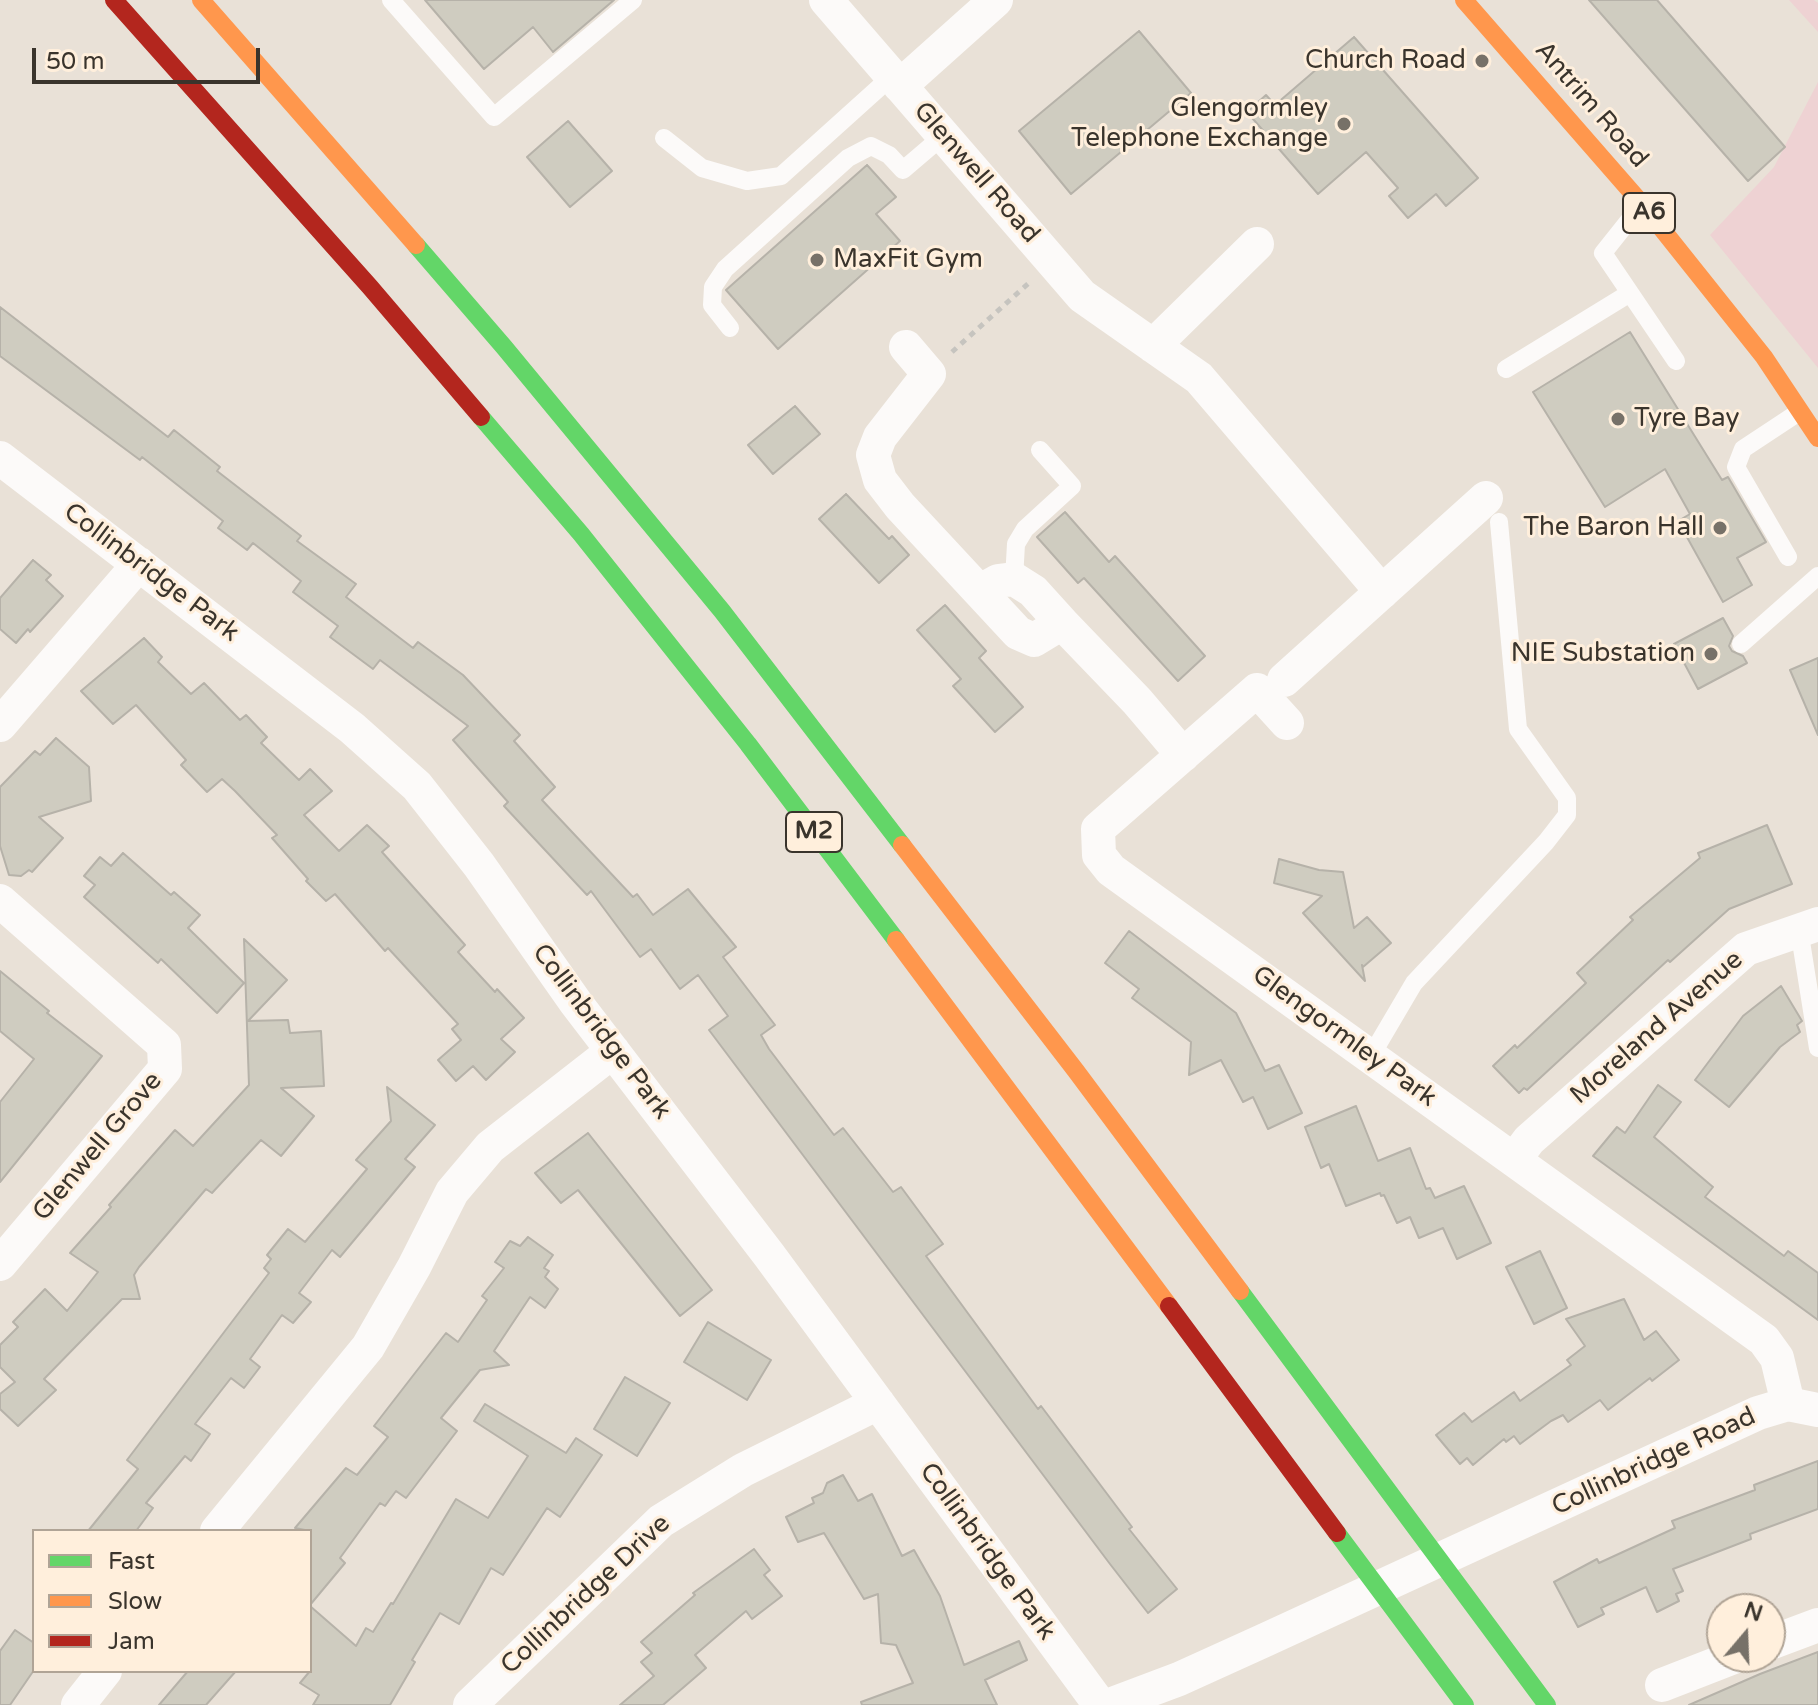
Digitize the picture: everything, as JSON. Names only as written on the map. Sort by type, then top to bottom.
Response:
[{"type":"main road","name":"M2","points":[[114,0],[390,310],[581,534],[718,707],[991,1067],[1465,1705]]},
{"type":"main road","name":"M2","points":[[201,0],[310,121],[504,347],[722,611],[1076,1071],[1547,1705]]},
{"type":"main road","name":"Antrim Road","points":[[1464,0],[1642,204],[1764,357],[1818,438]]},
{"type":"street","name":"Glenwell Road","points":[[826,0],[1082,296],[1199,378],[1382,592]]},
{"type":"street","name":"Glenwell Road","points":[[896,81],[996,0]]},
{"type":"street","points":[[1153,346],[1257,244]]},
{"type":"street","points":[[906,347],[929,374],[880,437],[873,455],[880,480],[900,506],[1018,633],[1034,640],[1062,623]]},
{"type":"street","name":"Collinbridge Park","points":[[0,458],[352,728],[417,786],[479,865],[576,1003],[769,1255],[1100,1705]]},
{"type":"street","points":[[1284,680],[1382,592],[1492,510]]},
{"type":"street","points":[[0,725],[139,564]]},
{"type":"street","points":[[980,591],[998,581],[1014,579],[1033,591],[1137,701],[1183,755]]},
{"type":"street","name":"Glengormley Park","points":[[1287,723],[1257,690],[1098,829],[1099,855],[1111,870],[1764,1340],[1803,1407]]},
{"type":"street","name":"Glenwell Grove","points":[[0,901],[164,1045],[165,1069],[0,1264]]},
{"type":"street","name":"Moreland Avenue","points":[[1514,1160],[1529,1140],[1746,949],[1808,927]]},
{"type":"street","points":[[219,1529],[368,1347],[452,1192],[490,1147],[613,1051]]},
{"type":"street","name":"Collinbridge Drive","points":[[470,1705],[661,1521],[743,1470],[878,1403]]},
{"type":"street","name":"Collinbridge Road","points":[[1110,1705],[1179,1679],[1758,1413],[1803,1407]]},
{"type":"street","points":[[1786,1637],[1818,1625]]},
{"type":"street","points":[[78,1705],[103,1673]]},
{"type":"street","points":[[1666,1695],[1706,1673]]},
{"type":"lane","points":[[391,0],[494,117],[633,0]]},
{"type":"lane","points":[[664,138],[702,168],[747,181],[781,176],[896,81]]},
{"type":"lane","points":[[730,328],[712,305],[713,287],[725,269],[848,158],[871,146],[889,155],[903,170],[944,135]]},
{"type":"lane","points":[[1642,204],[1603,253],[1676,361]]},
{"type":"lane","points":[[1506,369],[1630,293]]},
{"type":"lane","points":[[1788,557],[1736,467],[1743,449],[1799,412]]},
{"type":"lane","points":[[1014,579],[1016,544],[1025,529],[1072,486],[1040,450]]},
{"type":"lane","points":[[1371,1056],[1414,983],[1546,842],[1567,815],[1567,798],[1518,729],[1492,510]]},
{"type":"lane","points":[[1741,644],[1818,576]]},
{"type":"lane","points":[[1808,927],[1818,1048]]},
{"type":"path","points":[[929,374],[1052,261]]},
{"type":"shaded area","points":[[1789,0],[1814,0],[1818,3],[1818,32]]},
{"type":"shaded area","points":[[1818,82],[1818,368],[1710,235],[1774,167]]},
{"type":"building","points":[[425,0],[614,0],[553,52],[533,27],[484,69]]},
{"type":"building","points":[[1589,0],[1657,0],[1785,147],[1748,181]]},
{"type":"building","points":[[1139,31],[1191,93],[1071,194],[1019,131]]},
{"type":"building","name":"Glengormley Telephone Exchange","points":[[1354,37],[1478,178],[1446,206],[1436,194],[1408,218],[1389,196],[1398,188],[1366,152],[1318,194],[1247,112],[1266,95],[1275,105]]},
{"type":"building","points":[[568,121],[612,171],[570,207],[527,157]]},
{"type":"building","name":"MaxFit Gym","points":[[867,165],[896,197],[876,214],[900,241],[778,349],[726,290]]},
{"type":"building","points":[[0,307],[168,437],[174,430],[220,467],[217,471],[301,536],[297,541],[356,584],[346,597],[413,648],[418,642],[463,675],[520,735],[514,741],[555,787],[542,800],[633,897],[637,894],[653,915],[688,889],[736,947],[723,957],[775,1025],[761,1035],[769,1049],[834,1135],[843,1128],[893,1192],[901,1187],[943,1244],[926,1256],[1038,1409],[1041,1406],[1132,1527],[1129,1529],[1177,1589],[1148,1613],[709,1030],[728,1016],[698,975],[680,989],[651,949],[640,957],[591,891],[587,895],[504,806],[508,802],[453,740],[468,726],[380,660],[373,669],[330,637],[338,626],[293,592],[301,581],[253,543],[247,550],[218,528],[223,521],[142,457],[140,460],[0,356]]},
{"type":"building","name":"Tyre Bay","points":[[1630,332],[1722,480],[1728,477],[1766,542],[1737,558],[1752,585],[1723,602],[1678,521],[1690,514],[1665,469],[1605,507],[1533,392]]},
{"type":"building","points":[[795,406],[820,434],[773,474],[748,445]]},
{"type":"building","points":[[846,494],[889,539],[892,536],[909,555],[879,583],[819,519]]},
{"type":"building","points":[[1065,512],[1109,562],[1115,556],[1205,656],[1178,681],[1084,578],[1078,583],[1037,537]]},
{"type":"building","points":[[33,560],[51,575],[46,580],[63,596],[16,643],[0,629],[0,598]]},
{"type":"building","points":[[945,605],[986,651],[979,658],[1023,707],[995,732],[953,686],[961,679],[917,630]]},
{"type":"building","name":"NIE Substation","points":[[1723,618],[1733,636],[1729,646],[1747,663],[1698,689],[1674,644]]},
{"type":"building","points":[[144,638],[162,657],[158,662],[191,694],[204,683],[240,720],[246,715],[267,737],[261,743],[299,780],[310,769],[332,791],[304,815],[339,851],[367,825],[389,846],[382,852],[465,945],[458,952],[524,1018],[501,1039],[515,1052],[486,1080],[473,1066],[456,1081],[438,1060],[461,1040],[452,1029],[458,1024],[388,948],[385,951],[335,894],[326,901],[306,881],[308,879],[272,838],[277,835],[235,791],[222,779],[207,792],[181,765],[186,760],[136,705],[113,724],[81,691]]},
{"type":"building","points":[[1818,658],[1818,735],[1790,670]]},
{"type":"building","points":[[56,738],[89,767],[91,801],[39,817],[63,838],[32,872],[29,870],[21,876],[9,875],[0,846],[0,787],[35,751],[40,755]]},
{"type":"building","points":[[1767,825],[1792,884],[1729,909],[1670,962],[1668,960],[1527,1090],[1524,1088],[1519,1093],[1493,1066],[1515,1045],[1517,1048],[1586,983],[1577,973],[1633,920],[1630,917],[1700,858],[1698,853]]},
{"type":"building","points":[[123,853],[171,895],[174,892],[200,915],[188,928],[244,983],[217,1013],[161,959],[158,963],[84,897],[95,885],[84,876],[100,857],[111,866]]},
{"type":"building","points":[[1279,859],[1319,870],[1343,872],[1354,928],[1367,917],[1391,943],[1362,965],[1365,981],[1303,913],[1322,896],[1274,883]]},
{"type":"building","points":[[1129,931],[1236,1013],[1265,1071],[1279,1065],[1302,1113],[1268,1129],[1253,1097],[1243,1102],[1221,1060],[1189,1075],[1191,1042],[1132,998],[1139,989],[1105,963]]},
{"type":"building","points":[[244,939],[287,980],[248,1021],[288,1020],[290,1033],[321,1031],[324,1086],[281,1088],[314,1116],[281,1156],[261,1140],[212,1193],[206,1189],[134,1275],[140,1299],[122,1299],[44,1379],[56,1390],[18,1426],[0,1409],[0,1394],[15,1382],[0,1367],[0,1345],[18,1327],[13,1322],[45,1289],[67,1311],[98,1272],[70,1253],[175,1130],[193,1146],[249,1085]]},
{"type":"building","points":[[0,971],[102,1056],[0,1182],[0,1102],[34,1059],[0,1031]]},
{"type":"building","points":[[1781,986],[1802,1021],[1797,1025],[1800,1032],[1780,1047],[1729,1107],[1695,1080],[1743,1016]]},
{"type":"building","points":[[1658,1085],[1681,1102],[1654,1137],[1713,1187],[1705,1197],[1784,1256],[1788,1251],[1818,1273],[1818,1320],[1593,1156],[1617,1127],[1625,1133]]},
{"type":"building","points":[[387,1087],[435,1125],[405,1159],[415,1167],[340,1257],[332,1250],[299,1293],[311,1302],[293,1323],[282,1315],[250,1359],[260,1367],[244,1388],[231,1378],[195,1424],[210,1434],[191,1461],[185,1456],[146,1503],[153,1508],[137,1529],[90,1529],[138,1469],[127,1460],[269,1273],[264,1268],[271,1259],[267,1255],[288,1229],[305,1242],[367,1169],[356,1160],[391,1121]]},
{"type":"building","points":[[1356,1106],[1378,1161],[1410,1148],[1426,1189],[1430,1188],[1435,1198],[1464,1186],[1491,1243],[1457,1259],[1443,1228],[1419,1238],[1410,1217],[1397,1223],[1384,1195],[1380,1193],[1346,1206],[1329,1164],[1321,1168],[1305,1127]]},
{"type":"building","points":[[588,1133],[712,1290],[680,1316],[578,1190],[561,1203],[535,1173]]},
{"type":"building","points":[[528,1237],[553,1255],[544,1268],[549,1271],[545,1277],[558,1289],[545,1308],[530,1297],[494,1351],[509,1365],[480,1370],[441,1418],[457,1431],[406,1498],[396,1491],[385,1506],[380,1503],[340,1558],[345,1563],[312,1603],[312,1529],[295,1528],[346,1468],[357,1475],[388,1437],[374,1426],[446,1333],[458,1342],[487,1300],[482,1296],[504,1268],[495,1262],[510,1241],[520,1246]]},
{"type":"building","points":[[1540,1251],[1567,1308],[1534,1324],[1506,1267]]},
{"type":"building","points":[[1624,1299],[1644,1340],[1656,1331],[1679,1360],[1608,1410],[1600,1400],[1568,1422],[1563,1415],[1551,1421],[1520,1444],[1514,1436],[1506,1442],[1504,1439],[1473,1465],[1467,1458],[1460,1464],[1436,1435],[1464,1413],[1472,1422],[1514,1392],[1520,1401],[1571,1365],[1567,1360],[1585,1346],[1566,1319]]},
{"type":"building","points":[[708,1322],[771,1360],[747,1400],[684,1362]]},
{"type":"building","points":[[625,1377],[670,1403],[637,1456],[594,1429]]},
{"type":"building","points":[[485,1404],[566,1453],[576,1438],[602,1455],[560,1517],[547,1508],[503,1575],[491,1568],[459,1624],[440,1613],[390,1705],[313,1705],[319,1695],[300,1683],[312,1673],[312,1608],[356,1646],[366,1628],[373,1632],[393,1604],[456,1499],[488,1518],[528,1456],[474,1421]]},
{"type":"building","points":[[1818,1461],[1818,1509],[1750,1534],[1751,1539],[1673,1569],[1683,1591],[1676,1594],[1679,1601],[1657,1612],[1646,1587],[1601,1608],[1604,1614],[1578,1627],[1554,1582],[1597,1559],[1599,1563],[1675,1528],[1672,1521],[1755,1490],[1754,1485]]},
{"type":"building","points":[[843,1475],[858,1501],[872,1494],[902,1556],[914,1550],[940,1596],[964,1665],[1019,1641],[1027,1660],[985,1680],[997,1705],[862,1705],[861,1702],[913,1683],[896,1645],[881,1643],[878,1594],[864,1599],[824,1533],[798,1542],[786,1517],[814,1503],[812,1498],[823,1493],[827,1483]]},
{"type":"building","points":[[754,1549],[770,1570],[764,1575],[782,1596],[752,1619],[746,1611],[695,1655],[706,1668],[663,1705],[620,1705],[654,1676],[641,1662],[652,1653],[641,1642],[695,1595],[693,1593]]},
{"type":"building","points":[[15,1630],[32,1642],[32,1673],[10,1705],[0,1705],[0,1651]]},
{"type":"building","points":[[1818,1652],[1818,1705],[1689,1705],[1763,1673],[1786,1673],[1786,1664]]},
{"type":"building","points":[[186,1673],[234,1673],[206,1705],[159,1705]]},
{"type":"traffic: fast","points":[[416,245],[722,611],[902,845]]},
{"type":"traffic: fast","points":[[481,417],[581,534],[748,744],[896,940]]},
{"type":"traffic: fast","points":[[1240,1291],[1547,1705]]},
{"type":"traffic: fast","points":[[1337,1533],[1465,1705]]},
{"type":"traffic: slow","points":[[201,0],[416,245]]},
{"type":"traffic: slow","points":[[1464,0],[1642,204],[1764,357],[1818,438]]},
{"type":"traffic: slow","points":[[902,845],[1240,1291]]},
{"type":"traffic: slow","points":[[896,940],[1169,1306]]},
{"type":"traffic: jam","points":[[114,0],[370,287],[481,417]]},
{"type":"traffic: jam","points":[[1169,1306],[1337,1533]]},
{"type":"place","name":"Church Road","points":[[1482,61]]},
{"type":"place","name":"Glengormley Telephone Exchange","points":[[1344,124]]},
{"type":"place","name":"MaxFit Gym","points":[[817,260]]},
{"type":"place","name":"Tyre Bay","points":[[1618,419]]},
{"type":"place","name":"The Baron Hall","points":[[1720,528]]},
{"type":"place","name":"NIE Substation","points":[[1711,654]]}]
